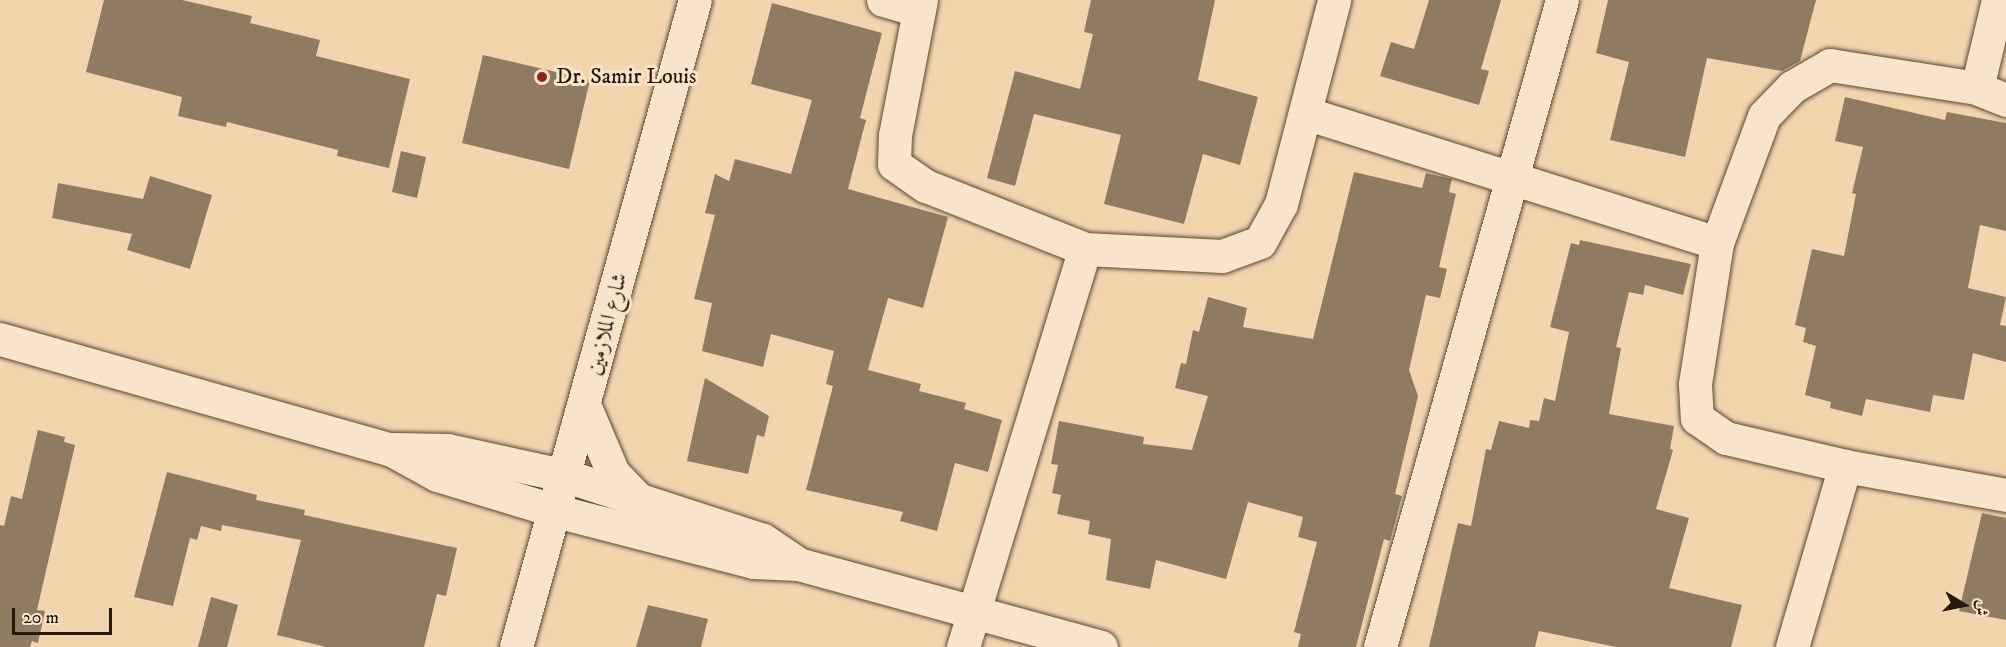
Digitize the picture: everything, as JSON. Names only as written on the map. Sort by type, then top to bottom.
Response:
[{"type":"street","name":"شارع الملازمين","points":[[516,647],[566,476],[695,0]]},
{"type":"street","points":[[883,0],[919,5],[895,135],[894,164],[926,186],[1085,249],[1222,256],[1260,242],[1281,204],[1334,0]]},
{"type":"street","points":[[1380,647],[1513,181],[1562,0]]},
{"type":"street","points":[[1998,0],[1991,94],[1830,65],[1792,87],[1764,117],[1717,243],[1695,384],[1697,418],[1726,438],[1845,466],[2006,495]]},
{"type":"street","points":[[1305,113],[1513,181],[1717,243]]},
{"type":"street","points":[[963,647],[1085,249]]},
{"type":"street","points":[[0,339],[390,449],[437,476],[556,511],[753,562],[798,564],[973,610],[1101,647]]},
{"type":"street","points":[[585,407],[613,473],[639,500]]},
{"type":"street","points":[[390,449],[448,450],[566,476],[763,540],[798,564]]},
{"type":"street","points":[[1792,647],[1845,466]]},
{"type":"building","points":[[104,0],[182,0],[252,16],[250,23],[320,40],[316,56],[410,79],[389,168],[337,156],[338,150],[227,122],[226,127],[178,116],[182,97],[86,72]]},
{"type":"building","points":[[1091,0],[1215,0],[1198,80],[1258,97],[1240,165],[1203,154],[1184,224],[1104,204],[1121,135],[1034,114],[1015,186],[987,178],[1015,71],[1080,89],[1093,34],[1084,32]]},
{"type":"building","points":[[1429,0],[1501,0],[1481,69],[1489,71],[1479,105],[1380,76],[1391,42],[1414,49]]},
{"type":"building","points":[[1608,0],[1816,0],[1800,61],[1782,71],[1707,58],[1685,157],[1610,140],[1629,62],[1596,53]]},
{"type":"building","points":[[772,3],[882,33],[860,118],[866,120],[848,189],[948,217],[923,308],[888,298],[868,370],[921,384],[919,391],[966,403],[964,409],[1002,420],[988,472],[955,463],[937,531],[900,521],[903,512],[806,490],[833,386],[826,384],[834,351],[771,334],[763,367],[702,351],[712,303],[694,299],[715,215],[705,213],[715,174],[729,181],[735,159],[791,174],[812,100],[751,84]]},
{"type":"building","points":[[483,55],[590,80],[569,169],[462,143]]},
{"type":"building","points":[[1845,97],[1945,120],[1947,112],[2006,123],[2006,231],[1980,225],[1968,288],[2006,297],[2000,325],[2006,326],[2006,362],[1973,353],[1964,400],[1933,395],[1930,412],[1866,399],[1862,416],[1830,408],[1831,402],[1805,395],[1816,346],[1803,342],[1806,328],[1795,325],[1812,249],[1844,256],[1856,194],[1852,193],[1863,147],[1835,141]]},
{"type":"building","points":[[401,151],[426,157],[417,198],[392,192]]},
{"type":"building","points":[[1354,172],[1422,188],[1426,173],[1452,179],[1449,192],[1456,194],[1439,267],[1447,269],[1440,298],[1426,295],[1409,370],[1418,396],[1395,494],[1402,496],[1390,541],[1384,539],[1356,647],[1298,647],[1301,634],[1294,632],[1317,542],[1298,537],[1303,517],[1248,502],[1226,579],[1156,560],[1150,589],[1106,580],[1111,539],[1088,534],[1090,521],[1057,514],[1061,495],[1052,493],[1058,465],[1051,464],[1059,421],[1144,437],[1143,444],[1192,450],[1208,396],[1175,388],[1181,363],[1186,364],[1193,330],[1199,332],[1208,297],[1247,308],[1243,327],[1313,339]]},
{"type":"building","points":[[150,176],[212,195],[190,269],[127,250],[132,234],[52,218],[58,183],[143,199]]},
{"type":"building","points":[[1580,240],[1691,264],[1683,295],[1645,285],[1643,295],[1629,292],[1616,347],[1621,348],[1609,414],[1674,426],[1670,449],[1673,450],[1656,509],[1689,518],[1669,588],[1742,605],[1731,647],[1616,647],[1539,631],[1535,647],[1429,647],[1458,523],[1471,526],[1486,449],[1491,450],[1499,421],[1529,428],[1530,420],[1539,421],[1544,398],[1555,401],[1569,332],[1550,327],[1571,243],[1579,245]]},
{"type":"building","points":[[705,378],[769,416],[764,437],[757,435],[748,474],[687,461]]},
{"type":"building","points":[[38,430],[65,437],[64,442],[75,445],[37,610],[45,611],[38,643],[32,641],[30,647],[0,647],[0,525],[4,526],[11,496],[22,499]]},
{"type":"building","points":[[167,472],[257,495],[256,500],[305,510],[304,515],[457,548],[446,596],[437,594],[424,647],[326,647],[277,635],[301,540],[222,525],[221,531],[201,526],[197,540],[190,538],[173,606],[134,597]]},
{"type":"building","points":[[1982,513],[2006,518],[2006,620],[1959,611]]},
{"type":"building","points":[[211,597],[238,605],[227,647],[198,647]]},
{"type":"building","points":[[648,605],[708,619],[701,647],[636,647]]},
{"type":"place","name":"Dr. Samir Louis","points":[[542,77]]}]
